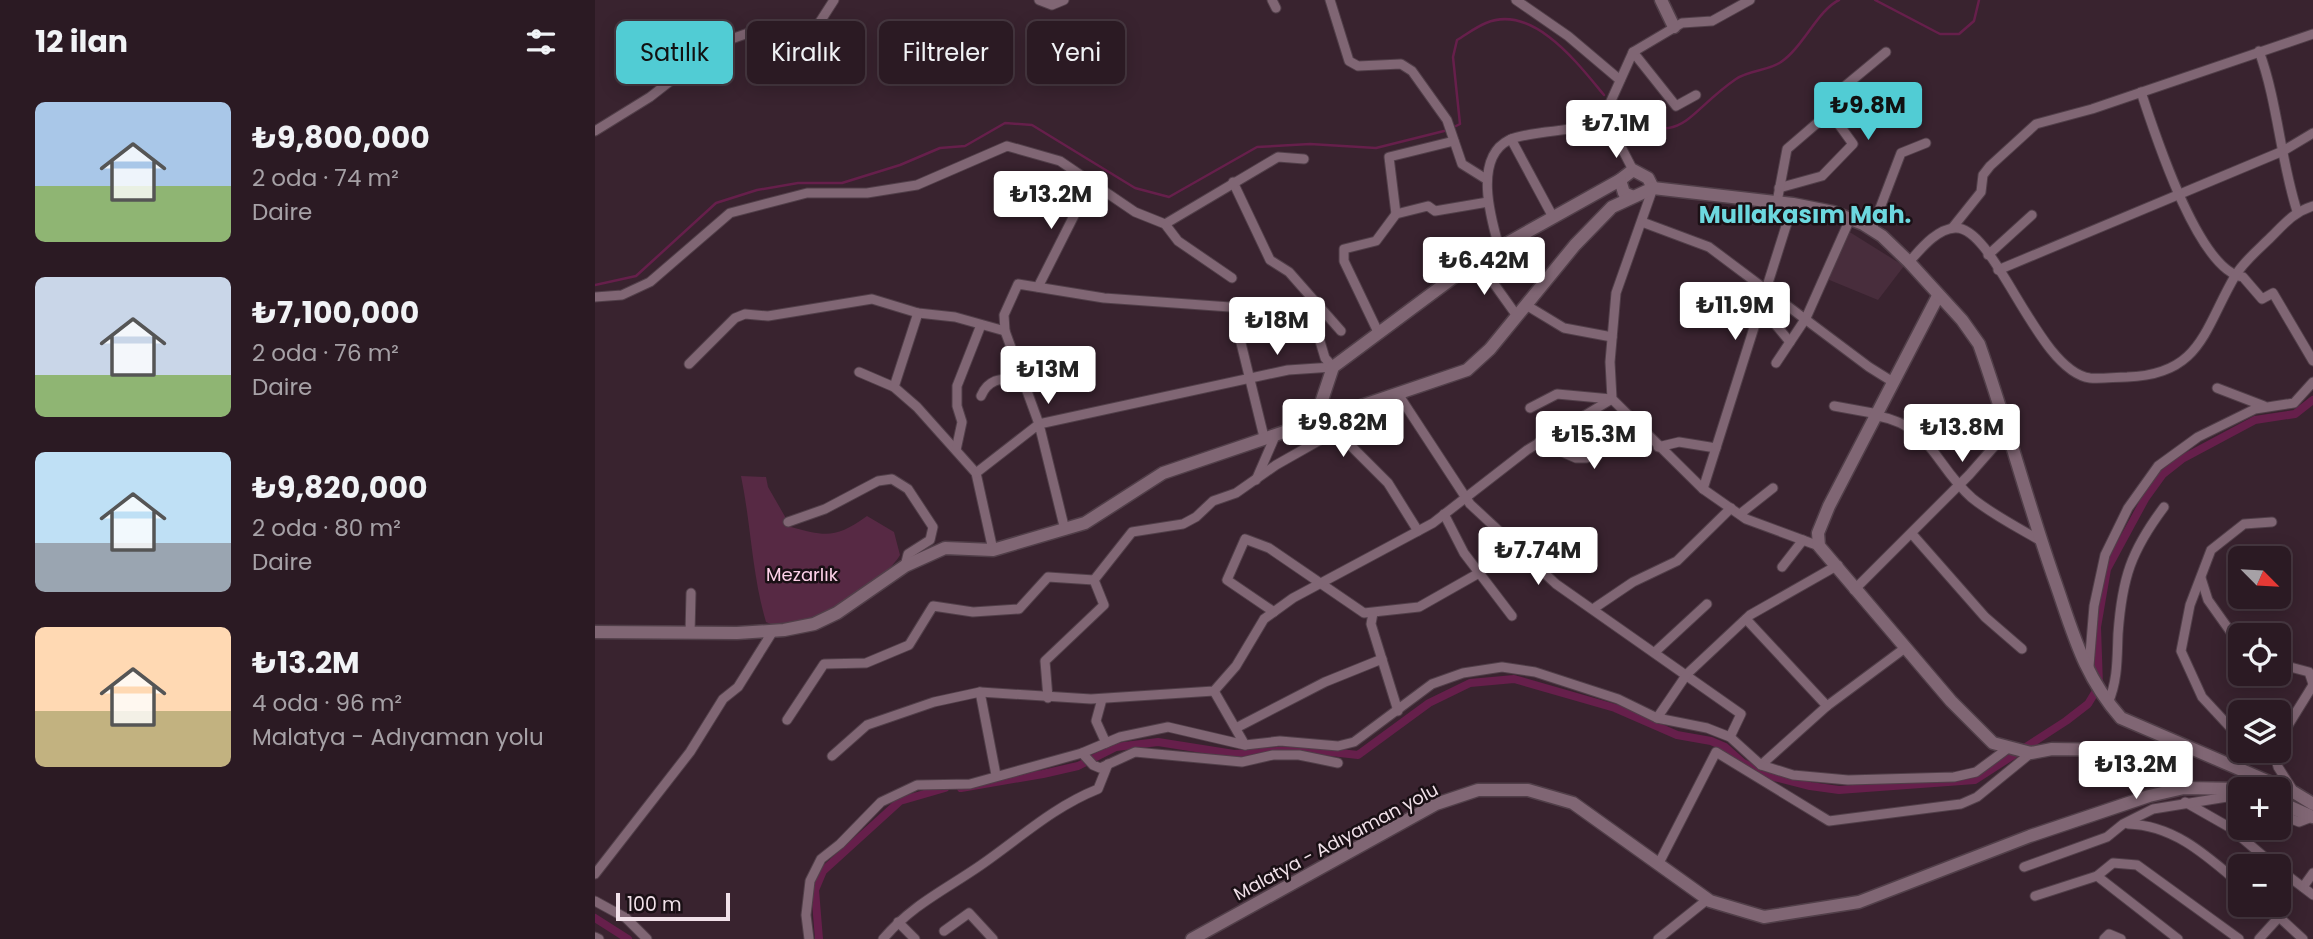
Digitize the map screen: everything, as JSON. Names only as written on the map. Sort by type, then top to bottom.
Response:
[{"type":"main road","points":[[1661,0],[1674,27]]},
{"type":"main road","points":[[1308,424],[1321,403],[1333,367],[1477,260],[1620,180],[1633,170],[1641,173],[1653,188]]},
{"type":"main road","points":[[1620,180],[1624,193],[1631,196]]},
{"type":"main road","points":[[595,632],[773,631],[814,624],[837,613],[905,566],[945,548],[993,550],[1065,530],[1085,523],[1163,473],[1467,370],[1490,349],[1575,245],[1612,207],[1653,188],[1793,204],[1850,219],[1872,229],[1909,262],[1962,320],[1979,344],[2041,541],[2098,689],[2121,718],[2295,793],[2313,813]]},
{"type":"main road","points":[[1938,296],[1829,506],[1818,533],[1819,546],[1838,565],[1854,590],[1905,648],[1993,743],[2021,752],[2052,749],[2198,752]]},
{"type":"main road","name":"Malatya - Adıyaman yolu","points":[[1192,939],[1436,804],[1478,790],[1528,790],[1573,803],[1708,899],[1764,917],[1859,902],[2030,836],[2149,796],[2184,788],[2228,789]]},
{"type":"main road","points":[[2291,806],[2313,813]]},
{"type":"street","points":[[595,131],[650,97],[677,76],[700,50],[754,31],[763,32],[782,44],[795,44],[816,28],[834,0]]},
{"type":"street","points":[[1039,0],[1052,5],[1064,0]]},
{"type":"street","points":[[1330,0],[1349,61],[1359,66],[1401,64],[1412,71],[1447,120],[1462,164],[1486,179]]},
{"type":"street","points":[[1515,0],[1567,36],[1620,80]]},
{"type":"street","points":[[1605,134],[1601,123],[1633,52],[1682,23],[1712,21],[1750,0]]},
{"type":"street","points":[[1909,262],[1928,241],[1953,227],[1981,192],[1983,175],[1990,166],[2036,124],[2313,34]]},
{"type":"street","points":[[2259,51],[2273,95],[2297,211]]},
{"type":"street","points":[[1633,52],[1676,106],[1696,95]]},
{"type":"street","points":[[1779,188],[1822,176],[1853,144],[1830,111],[1827,101],[1886,52]]},
{"type":"street","points":[[2141,92],[2186,213],[2221,263],[2236,276],[2243,277],[2262,299],[2273,293],[2313,361]]},
{"type":"street","points":[[1777,202],[1787,149],[1830,111]]},
{"type":"street","points":[[1499,247],[1488,202],[1486,179],[1498,151],[1511,139],[1578,126],[1618,141],[1633,170]]},
{"type":"street","points":[[1999,270],[2283,151],[2313,133]]},
{"type":"street","points":[[1511,139],[1553,217]]},
{"type":"street","points":[[1396,214],[1389,157],[1454,141]]},
{"type":"street","points":[[1872,229],[1901,153],[1926,143]]},
{"type":"street","points":[[595,297],[622,295],[650,282],[730,213],[807,193],[867,193],[917,185],[1007,146],[1060,161],[1135,212],[1165,223],[1178,241],[1232,278]]},
{"type":"street","points":[[1165,223],[1278,158],[1304,159]]},
{"type":"street","points":[[1038,287],[1091,182]]},
{"type":"street","points":[[1233,182],[1270,260],[1289,272],[1341,331]]},
{"type":"street","points":[[1612,399],[1612,337],[1616,293],[1653,188]]},
{"type":"street","points":[[1378,332],[1344,261],[1344,249],[1376,242],[1396,214],[1428,206],[1435,211],[1488,202]]},
{"type":"street","points":[[1703,489],[1793,204]]},
{"type":"street","points":[[1953,227],[1964,229],[1988,255],[2045,344],[2069,371],[2088,378],[2146,376],[2179,366],[2201,342],[2236,276],[2297,211],[2313,206]]},
{"type":"street","points":[[1988,255],[1999,241],[2032,215]]},
{"type":"street","points":[[1776,363],[1806,318],[1850,219]]},
{"type":"street","points":[[1642,222],[1709,247],[1893,382]]},
{"type":"street","points":[[1477,260],[1517,316]]},
{"type":"street","points":[[1065,530],[1039,424],[1005,331],[1005,314],[1018,284],[1104,298],[1244,308],[1319,338],[1325,358],[1333,367]]},
{"type":"street","points":[[689,364],[735,318],[745,314],[768,316],[872,299],[918,313],[955,317],[1005,331]]},
{"type":"street","points":[[1526,305],[1564,328],[1612,337]]},
{"type":"street","points":[[1761,307],[1790,342]]},
{"type":"street","points":[[1244,308],[1240,339],[1249,378],[1270,435],[1256,481]]},
{"type":"street","points":[[894,387],[918,313]]},
{"type":"street","points":[[956,450],[962,422],[957,406],[957,387],[981,325]]},
{"type":"street","points":[[976,473],[1039,424],[1288,370],[1333,367]]},
{"type":"street","points":[[859,372],[894,387],[976,473],[993,550]]},
{"type":"street","points":[[981,396],[986,384],[991,381],[1022,378]]},
{"type":"street","points":[[2164,507],[2132,554],[2119,617],[2117,678],[2098,689],[2094,606],[2105,555],[2128,508],[2158,466],[2198,437],[2255,409],[2294,403],[2313,383]]},
{"type":"street","points":[[2217,388],[2266,407]]},
{"type":"street","points":[[1398,394],[1470,504],[1556,584],[1741,714],[1730,737]]},
{"type":"street","points":[[1531,408],[1557,394],[1612,399],[1703,489],[1740,514],[1819,546]]},
{"type":"street","points":[[832,756],[867,725],[933,702],[980,692],[1102,699],[1214,691],[1236,666],[1264,619],[1321,583],[1418,531],[1539,442],[1612,399]]},
{"type":"street","points":[[1094,580],[1132,532],[1183,524],[1196,517],[1213,501],[1236,493],[1343,427],[1354,415],[1383,400]]},
{"type":"street","points":[[1834,406],[1897,419],[1914,429],[1959,485],[1998,517],[2041,541]]},
{"type":"street","points":[[1343,427],[1347,442],[1388,483],[1418,531]]},
{"type":"street","points":[[1539,442],[1576,458],[1587,458],[1607,440],[1632,438],[1642,431]]},
{"type":"street","points":[[1854,590],[1912,534],[2006,433]]},
{"type":"street","points":[[1658,447],[1679,442],[1716,448]]},
{"type":"street","points":[[1265,457],[1270,470]]},
{"type":"street","points":[[788,522],[825,509],[878,481],[892,479],[908,489],[933,527],[930,540],[908,554],[905,566]]},
{"type":"street","points":[[1740,514],[1773,488]]},
{"type":"street","points":[[1593,609],[1633,582],[1677,561],[1731,508]]},
{"type":"street","points":[[1444,514],[1479,573],[1512,616]]},
{"type":"street","points":[[2228,725],[2201,696],[2181,651],[2190,605],[2211,550],[2244,524],[2272,522]]},
{"type":"street","points":[[1912,534],[1985,617],[2022,649]]},
{"type":"street","points":[[1274,612],[1227,580],[1245,539],[1269,548],[1321,583],[1345,603],[1364,613],[1419,607],[1479,573]]},
{"type":"street","points":[[1782,567],[1803,540]]},
{"type":"street","points":[[1657,718],[1687,674],[1746,619],[1770,601],[1838,565]]},
{"type":"street","points":[[2201,577],[2208,600],[2228,628]]},
{"type":"street","points":[[787,720],[824,664],[866,663],[909,645],[933,606],[973,612],[1019,609],[1048,578],[1094,580]]},
{"type":"street","points":[[1048,698],[1045,661],[1104,605],[1094,580]]},
{"type":"street","points":[[690,633],[691,593]]},
{"type":"street","points":[[1655,652],[1707,604]]},
{"type":"street","points":[[1373,613],[1371,624],[1398,711]]},
{"type":"street","points":[[1746,619],[1827,706]]},
{"type":"street","points":[[595,874],[690,752],[723,699],[739,687],[773,631]]},
{"type":"street","points":[[1761,765],[1827,706],[1905,648]]},
{"type":"street","points":[[1236,728],[1325,682],[1382,659]]},
{"type":"street","points":[[809,939],[806,915],[810,881],[821,859],[881,802],[917,785],[970,784],[996,775],[1087,758],[1106,743],[1168,727],[1245,745],[1280,741],[1338,746],[1354,742],[1432,684],[1463,673],[1502,667],[1535,672],[1607,695],[1657,718],[1707,728],[1730,737],[1761,765],[1793,775],[1848,780],[1954,777],[1976,772],[2021,752]]},
{"type":"street","points":[[2291,668],[2309,673],[2313,685],[2291,721]]},
{"type":"street","points":[[1214,691],[1245,745]]},
{"type":"street","points":[[980,692],[996,775]]},
{"type":"street","points":[[1102,699],[1096,721],[1106,743]]},
{"type":"street","points":[[1087,758],[1100,768],[1135,752],[1242,762],[1273,755],[1299,755],[1338,762]]},
{"type":"street","points":[[1659,863],[1716,752],[1829,821],[1961,804],[1977,797],[2021,752]]},
{"type":"street","points":[[2279,763],[2295,793]]},
{"type":"street","points":[[883,939],[925,898],[982,864],[1032,825],[1077,797],[1098,789],[1108,764]]},
{"type":"street","points":[[2024,867],[2107,837],[2123,824],[2153,809],[2185,802],[2228,799]]},
{"type":"street","points":[[2185,802],[2229,827],[2261,854]]},
{"type":"street","points":[[2291,819],[2299,822],[2313,813]]},
{"type":"street","points":[[2123,824],[2148,824],[2179,837],[2228,875]]},
{"type":"street","points":[[2035,896],[2097,877],[2113,863],[2137,865],[2239,939]]},
{"type":"street","points":[[2303,887],[2313,873]]},
{"type":"street","points":[[2097,877],[2151,915],[2178,939]]},
{"type":"street","points":[[2291,878],[2313,895]]},
{"type":"street","points":[[1658,939],[1708,899]]},
{"type":"street","points":[[595,901],[626,918],[647,939]]},
{"type":"street","points":[[944,931],[969,913],[993,939]]},
{"type":"street","points":[[2259,939],[2279,917],[2302,939]]},
{"type":"street","points":[[898,922],[915,939]]},
{"type":"street","points":[[2104,939],[2109,934],[2121,939]]},
{"type":"shaded area","points":[[1848,231],[1904,266],[1878,300],[1827,279]]},
{"type":"green space","name":"Mezarlık","points":[[741,476],[766,477],[768,487],[791,527],[831,534],[867,516],[894,532],[900,555],[877,580],[839,606],[798,623],[781,625],[766,622]]},
{"type":"waterway","points":[[1614,107],[1655,127],[1669,128],[1681,124],[1736,79],[1781,62],[1824,12],[1839,0]]},
{"type":"waterway","points":[[1875,0],[1940,34],[1959,34],[1974,21],[1979,0]]},
{"type":"waterway","points":[[1456,126],[1460,124],[1453,57],[1457,40],[1486,23],[1504,19],[1521,22],[1553,40],[1582,68],[1604,95]]},
{"type":"waterway","points":[[595,285],[636,276],[716,203],[757,190],[798,183],[842,183],[900,165],[940,148],[965,146],[1005,123],[1032,125],[1135,188],[1169,197],[1257,147],[1310,144],[1376,148],[1444,131]]},
{"type":"waterway","points":[[961,788],[1078,766],[1116,747],[1158,742],[1234,754],[1304,749],[1358,755],[1429,703],[1470,683],[1514,679],[1615,708],[1677,735],[1711,741],[1725,747],[1743,763],[1774,777],[1810,786],[1839,790],[1975,780],[2088,704],[2099,686],[2097,627],[2107,569],[2145,499],[2163,474],[2182,459],[2255,420],[2295,414],[2313,400]]},
{"type":"waterway","points":[[819,939],[815,890],[823,871],[900,801],[945,788]]},
{"type":"waterway","points":[[595,918],[628,939]]},
{"type":"district","name":"Mullakasım Mah.","points":[[1805,215]]}]
